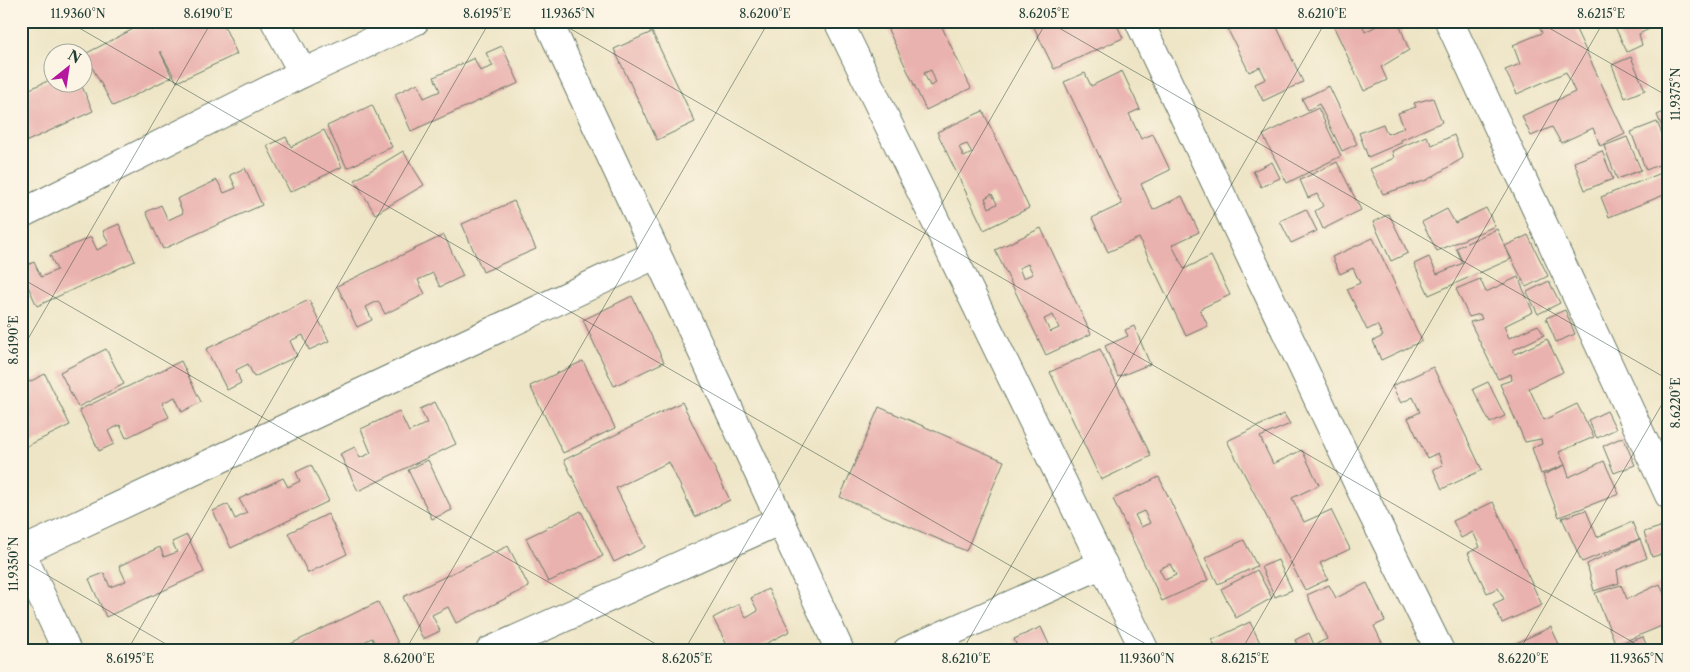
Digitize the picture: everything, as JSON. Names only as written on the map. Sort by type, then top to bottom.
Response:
[{"type":"street","points":[[275,21],[303,73]]},
{"type":"street","points":[[21,214],[303,73],[415,21]]},
{"type":"street","points":[[548,21],[781,520],[840,651]]},
{"type":"street","points":[[838,21],[1145,651]]},
{"type":"street","points":[[1139,21],[1440,651]]},
{"type":"street","points":[[1449,21],[1669,495]]},
{"type":"street","points":[[67,651],[21,552],[656,255]]},
{"type":"street","points":[[490,651],[781,520]]},
{"type":"street","points":[[906,651],[1103,564]]},
{"type":"building","points":[[169,21],[222,21],[237,54],[177,82],[160,51],[172,77],[113,106],[92,67],[92,50],[147,22],[151,31]]},
{"type":"building","points":[[884,21],[939,21],[971,88],[926,110]],"holes":[[[931,70],[936,83],[930,86],[924,73]]]},
{"type":"building","points":[[1031,21],[1115,21],[1123,38],[1054,69]]},
{"type":"building","points":[[1240,21],[1274,21],[1303,82],[1263,101],[1255,84],[1266,79],[1260,67],[1249,72],[1228,30],[1241,24]]},
{"type":"building","points":[[1331,21],[1361,21],[1365,32],[1386,21],[1398,21],[1409,50],[1381,67],[1387,80],[1364,91]]},
{"type":"building","points":[[1537,21],[1572,21],[1625,134],[1600,146],[1593,128],[1561,143],[1552,127],[1531,136],[1522,116],[1575,92],[1566,72],[1517,94],[1505,70],[1520,64],[1513,45],[1542,33]]},
{"type":"building","points":[[1626,21],[1665,21],[1639,34],[1642,45],[1627,52],[1615,27]]},
{"type":"building","points":[[652,32],[695,122],[657,140],[614,49]]},
{"type":"building","points":[[1669,33],[1669,55],[1661,37]]},
{"type":"building","points":[[502,46],[519,83],[411,131],[395,94],[418,83],[424,98],[440,91],[434,77],[474,58],[480,71],[493,66],[486,53]]},
{"type":"building","points":[[1631,57],[1645,90],[1625,98],[1612,65]]},
{"type":"building","points":[[1122,71],[1140,109],[1129,114],[1141,139],[1153,134],[1170,170],[1141,184],[1153,210],[1182,196],[1199,232],[1172,245],[1184,269],[1211,256],[1230,295],[1200,309],[1208,326],[1186,336],[1139,238],[1108,252],[1092,218],[1122,204],[1064,82],[1085,73],[1091,86]]},
{"type":"building","points":[[42,84],[42,92],[84,92],[93,111],[21,144],[21,93]]},
{"type":"building","points":[[1329,86],[1357,144],[1342,151],[1319,104],[1308,110],[1302,99]]},
{"type":"building","points":[[1433,98],[1442,122],[1368,157],[1359,133],[1383,124],[1387,134],[1404,128],[1398,113],[1416,107],[1414,103]]},
{"type":"building","points":[[372,105],[392,147],[347,168],[327,126]]},
{"type":"building","points":[[1318,108],[1341,156],[1287,183],[1263,135]]},
{"type":"building","points":[[1669,110],[1669,143],[1657,115]]},
{"type":"building","points":[[983,111],[1029,208],[984,230],[937,132]],"holes":[[[967,144],[972,153],[964,157],[959,147]],[[992,194],[997,204],[989,208],[985,198]]]},
{"type":"building","points":[[1657,122],[1669,150],[1669,161],[1646,170],[1631,132]]},
{"type":"building","points":[[324,130],[342,167],[290,192],[267,146],[286,137],[291,147]]},
{"type":"building","points":[[1454,135],[1463,158],[1427,180],[1383,194],[1370,169],[1394,158],[1392,151],[1426,136],[1432,145]]},
{"type":"building","points":[[1627,137],[1641,170],[1617,179],[1604,146]]},
{"type":"building","points":[[403,151],[424,185],[375,214],[355,180]]},
{"type":"building","points":[[1602,151],[1613,179],[1585,190],[1574,162]]},
{"type":"building","points":[[1272,162],[1280,178],[1261,187],[1253,171]]},
{"type":"building","points":[[1337,162],[1361,210],[1323,229],[1315,211],[1323,206],[1317,194],[1308,198],[1300,180]]},
{"type":"building","points":[[245,168],[262,205],[163,249],[146,212],[161,205],[168,220],[183,213],[177,199],[217,180],[224,193],[236,188],[230,175]]},
{"type":"building","points":[[1669,170],[1669,193],[1609,217],[1601,197]]},
{"type":"building","points":[[514,201],[536,249],[483,272],[462,224]]},
{"type":"building","points":[[1486,208],[1495,226],[1437,251],[1422,222],[1447,209],[1455,223]]},
{"type":"building","points":[[1306,209],[1317,231],[1291,243],[1280,221]]},
{"type":"building","points":[[1389,214],[1408,253],[1391,261],[1373,222]]},
{"type":"building","points":[[119,224],[135,261],[37,306],[21,268],[34,262],[41,277],[57,270],[50,255],[91,237],[97,250],[109,244],[103,231]]},
{"type":"building","points":[[1041,228],[1091,334],[1046,355],[995,250]],"holes":[[[1028,264],[1033,274],[1023,278],[1019,268]],[[1053,315],[1059,328],[1050,332],[1044,319]]]},
{"type":"building","points":[[1497,229],[1511,259],[1429,295],[1414,264],[1429,257],[1437,274],[1463,263],[1456,248]]},
{"type":"building","points":[[444,235],[463,276],[440,287],[433,273],[418,280],[425,294],[385,314],[378,301],[366,307],[372,320],[357,327],[337,286]]},
{"type":"building","points":[[1528,235],[1548,276],[1526,287],[1505,246]]},
{"type":"building","points":[[1373,238],[1422,341],[1381,360],[1373,341],[1383,336],[1377,325],[1367,330],[1347,289],[1360,283],[1353,268],[1340,274],[1332,257]]},
{"type":"building","points":[[1518,277],[1533,312],[1504,326],[1509,338],[1538,325],[1544,335],[1513,350],[1515,354],[1547,339],[1563,372],[1529,388],[1544,420],[1577,404],[1594,437],[1559,452],[1565,465],[1541,474],[1532,448],[1542,444],[1541,439],[1525,442],[1500,384],[1512,380],[1511,374],[1498,379],[1470,322],[1482,319],[1480,314],[1469,317],[1456,289],[1480,279],[1486,292]]},
{"type":"building","points":[[1549,281],[1560,303],[1538,314],[1527,292]]},
{"type":"building","points":[[632,296],[664,362],[614,386],[583,320]]},
{"type":"building","points":[[309,300],[329,341],[309,350],[303,335],[290,341],[297,356],[254,377],[248,364],[236,370],[241,383],[227,390],[206,349]]},
{"type":"building","points":[[1565,310],[1575,334],[1556,342],[1546,318]]},
{"type":"building","points":[[1134,326],[1150,364],[1118,377],[1105,346],[1128,336],[1125,330]]},
{"type":"building","points":[[106,349],[124,384],[78,407],[60,372]]},
{"type":"building","points":[[1100,349],[1151,456],[1101,480],[1050,372]]},
{"type":"building","points":[[181,361],[201,402],[182,412],[175,397],[162,403],[169,417],[126,438],[120,425],[108,431],[114,444],[99,451],[79,410]]},
{"type":"building","points":[[583,361],[615,428],[563,453],[530,386]]},
{"type":"building","points":[[1433,367],[1482,470],[1442,489],[1433,469],[1443,465],[1438,453],[1427,458],[1408,418],[1420,412],[1413,397],[1401,403],[1392,386]]},
{"type":"building","points":[[45,374],[70,425],[21,449],[21,386]]},
{"type":"building","points":[[1488,382],[1505,416],[1490,423],[1473,389]]},
{"type":"building","points":[[435,402],[456,444],[358,491],[340,454],[355,447],[360,458],[371,453],[361,429],[399,411],[409,432],[427,423],[420,409]]},
{"type":"building","points":[[682,402],[730,500],[695,517],[669,462],[616,488],[645,547],[614,562],[564,460]]},
{"type":"building","points":[[879,407],[1004,461],[966,551],[840,497]]},
{"type":"building","points":[[1607,411],[1616,429],[1597,438],[1588,420]]},
{"type":"building","points":[[1284,414],[1290,424],[1260,437],[1273,464],[1302,450],[1319,485],[1292,498],[1304,522],[1331,510],[1350,549],[1320,563],[1328,579],[1305,590],[1227,441]]},
{"type":"building","points":[[1623,437],[1635,465],[1614,473],[1603,446]]},
{"type":"building","points":[[428,460],[452,510],[432,519],[408,470]]},
{"type":"building","points":[[1604,461],[1619,494],[1559,517],[1543,475],[1565,465],[1569,477]]},
{"type":"building","points":[[311,465],[329,501],[231,548],[213,511],[228,504],[235,519],[247,513],[239,499],[283,478],[288,487],[300,481],[296,472]]},
{"type":"building","points":[[1159,477],[1208,580],[1162,601],[1113,499]],"holes":[[[1144,511],[1150,523],[1141,527],[1135,515]],[[1170,564],[1176,575],[1165,580],[1159,569]]]},
{"type":"building","points":[[1493,502],[1542,605],[1502,623],[1493,604],[1504,599],[1498,588],[1487,593],[1468,553],[1480,547],[1473,532],[1461,538],[1453,521]]},
{"type":"building","points":[[1586,510],[1597,537],[1632,522],[1639,539],[1582,562],[1562,518]]},
{"type":"building","points":[[581,511],[603,556],[548,582],[526,538]]},
{"type":"building","points":[[328,514],[347,554],[308,573],[288,533]]},
{"type":"building","points":[[1667,525],[1669,552],[1652,557],[1644,532]]},
{"type":"building","points":[[187,535],[204,572],[106,617],[89,579],[104,573],[110,587],[126,581],[119,566],[160,547],[164,557],[177,552],[172,542]]},
{"type":"building","points":[[1640,539],[1647,558],[1617,570],[1619,583],[1594,591],[1587,564]]},
{"type":"building","points":[[1244,540],[1257,566],[1218,584],[1205,558]]},
{"type":"building","points":[[508,546],[529,587],[456,623],[448,607],[432,615],[440,631],[423,639],[403,597]]},
{"type":"building","points":[[1278,560],[1292,590],[1275,597],[1261,567]]},
{"type":"building","points":[[1257,570],[1272,598],[1236,618],[1221,589]]},
{"type":"building","points":[[1367,583],[1385,621],[1374,626],[1386,651],[1300,651],[1295,640],[1309,633],[1314,645],[1327,639],[1307,595],[1329,585],[1336,598]]},
{"type":"building","points":[[1660,584],[1669,606],[1669,623],[1616,645],[1595,593],[1621,585],[1627,599]]},
{"type":"building","points":[[768,589],[790,631],[752,651],[730,651],[713,618],[739,604],[746,618],[758,611],[751,598]]},
{"type":"building","points":[[378,602],[398,643],[383,651],[378,651],[372,638],[360,644],[363,651],[276,651]]},
{"type":"building","points":[[1250,622],[1264,651],[1217,651],[1212,640]]},
{"type":"building","points":[[1041,627],[1052,651],[1019,651],[1014,639]]},
{"type":"building","points":[[1551,627],[1562,651],[1513,651],[1510,646]]},
{"type":"building","points":[[1643,637],[1649,651],[1620,651],[1617,646]]},
{"type":"building","points":[[1397,646],[1399,651],[1387,651]]}]
